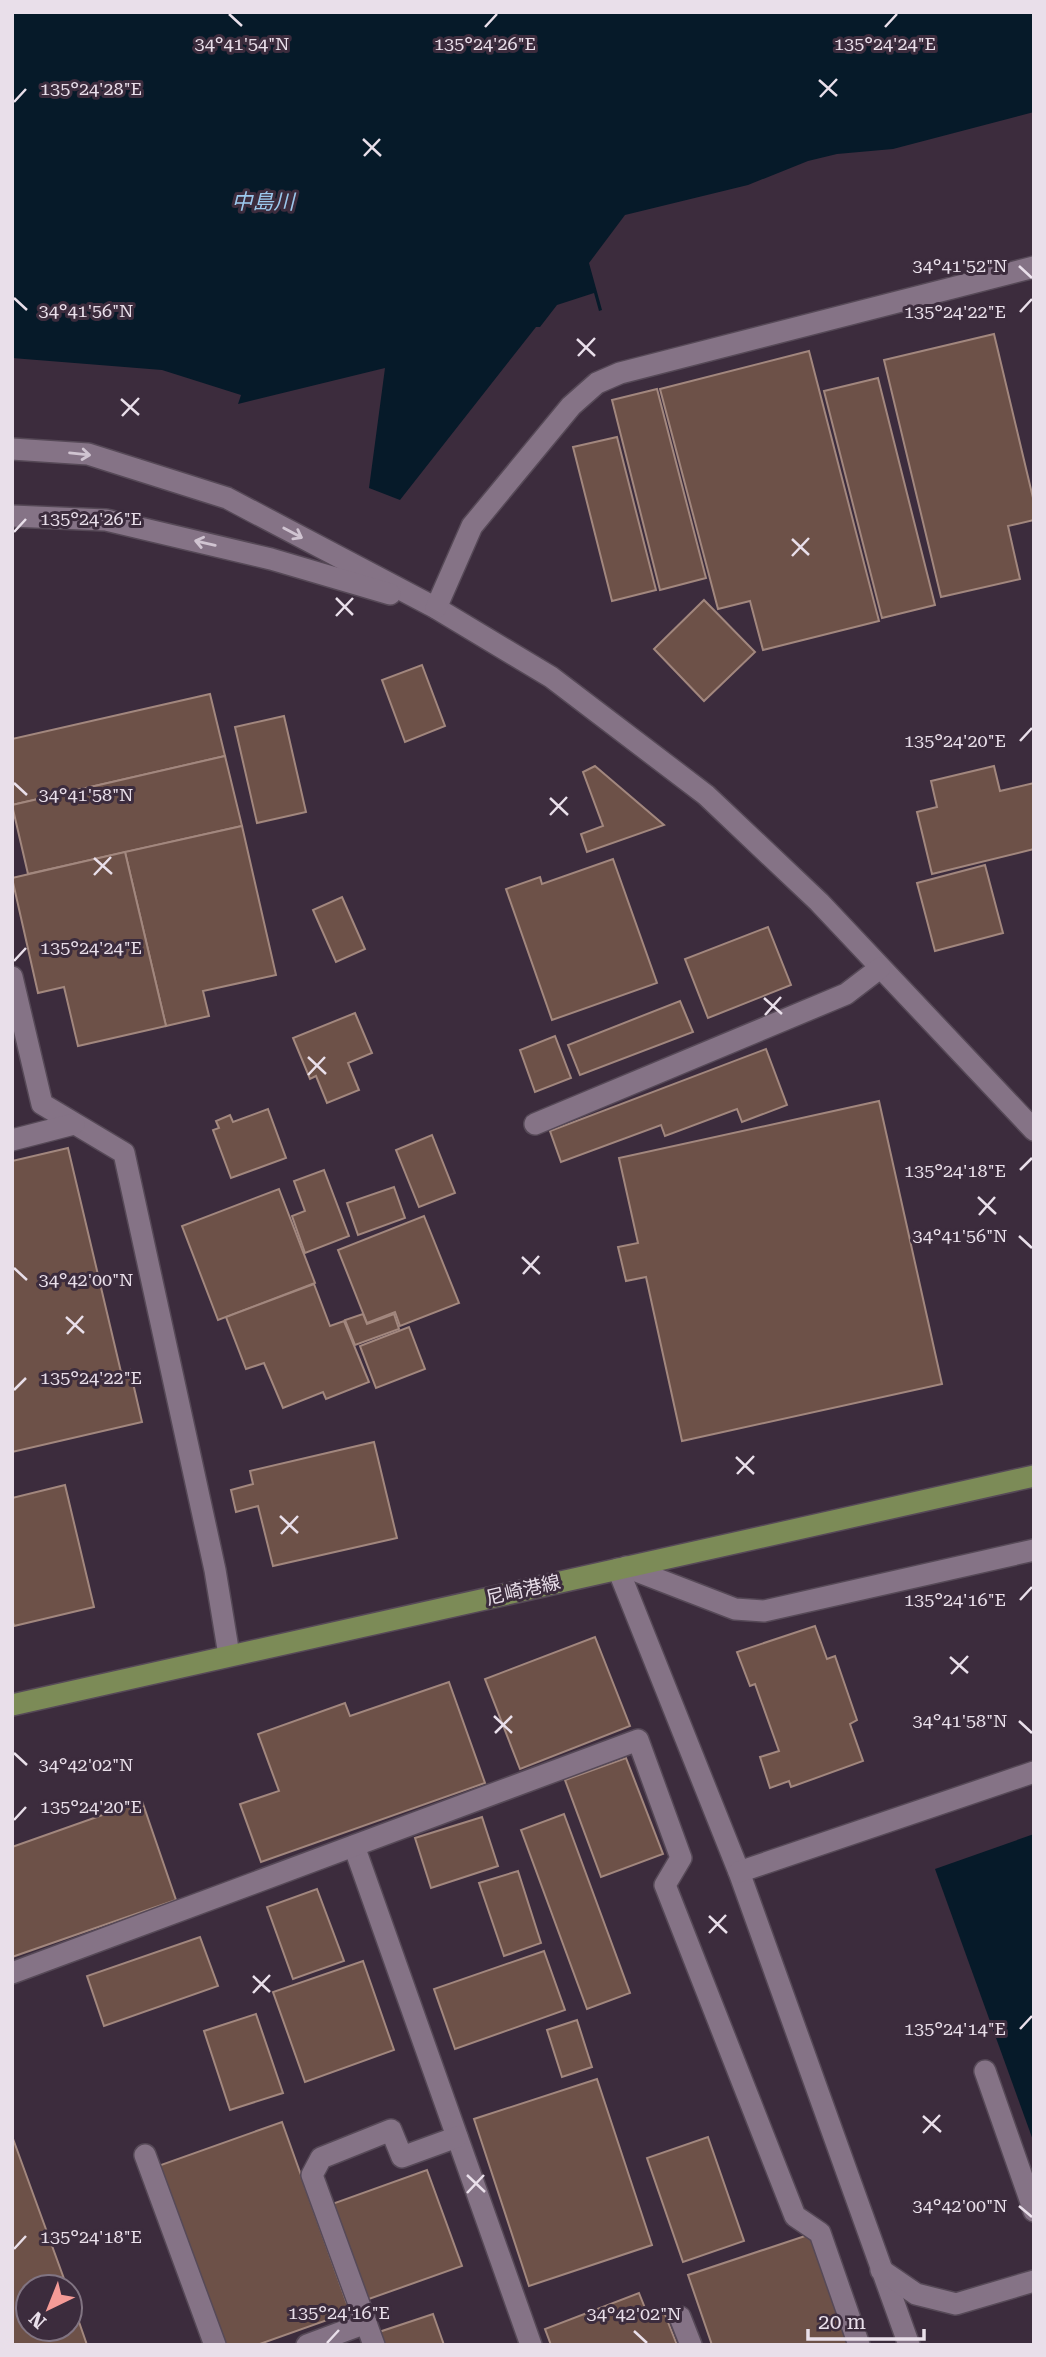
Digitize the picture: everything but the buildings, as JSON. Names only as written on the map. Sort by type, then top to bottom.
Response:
[{"type":"main road","name":"尼崎港線","points":[[12,1705],[1034,1476]]},
{"type":"street","points":[[436,608],[472,526],[570,407],[597,383],[620,373],[1034,267]]},
{"type":"street","points":[[12,449],[88,454],[227,498],[436,608],[551,677],[706,795],[819,902],[1034,1130]]},
{"type":"street","points":[[12,516],[106,520],[271,559],[436,608]]},
{"type":"street","points":[[535,1124],[846,994],[880,968]]},
{"type":"street","points":[[12,978],[42,1104],[124,1153],[212,1557],[229,1656]]},
{"type":"street","points":[[12,1140],[74,1124]]},
{"type":"street","points":[[622,1568],[735,1609],[764,1611],[1034,1550]]},
{"type":"street","points":[[622,1568],[739,1872],[909,2345]]},
{"type":"street","points":[[12,1973],[638,1740],[681,1858],[665,1885],[795,2216],[820,2233],[859,2345]]},
{"type":"street","points":[[739,1872],[1034,1772]]},
{"type":"street","points":[[354,1846],[531,2345]]},
{"type":"street","points":[[985,2071],[1034,2211]]},
{"type":"street","points":[[374,2345],[312,2175],[321,2158],[391,2130],[402,2157],[457,2137]]},
{"type":"street","points":[[145,2155],[215,2345]]},
{"type":"street","points":[[881,2270],[916,2294],[956,2304],[1030,2280]]},
{"type":"street","points":[[680,2317],[691,2345]]},
{"type":"street","points":[[307,2345],[366,2323]]},
{"type":"water","name":"中島川","points":[[12,12],[1034,12],[1034,112],[893,149],[837,154],[808,161],[748,185],[625,215],[589,263],[602,310],[599,311],[594,293],[557,305],[540,327],[536,327],[400,500],[369,488],[385,368],[238,404],[241,395],[162,370],[12,358]]},
{"type":"water","points":[[1034,1834],[1034,2143],[935,1869]]}]
